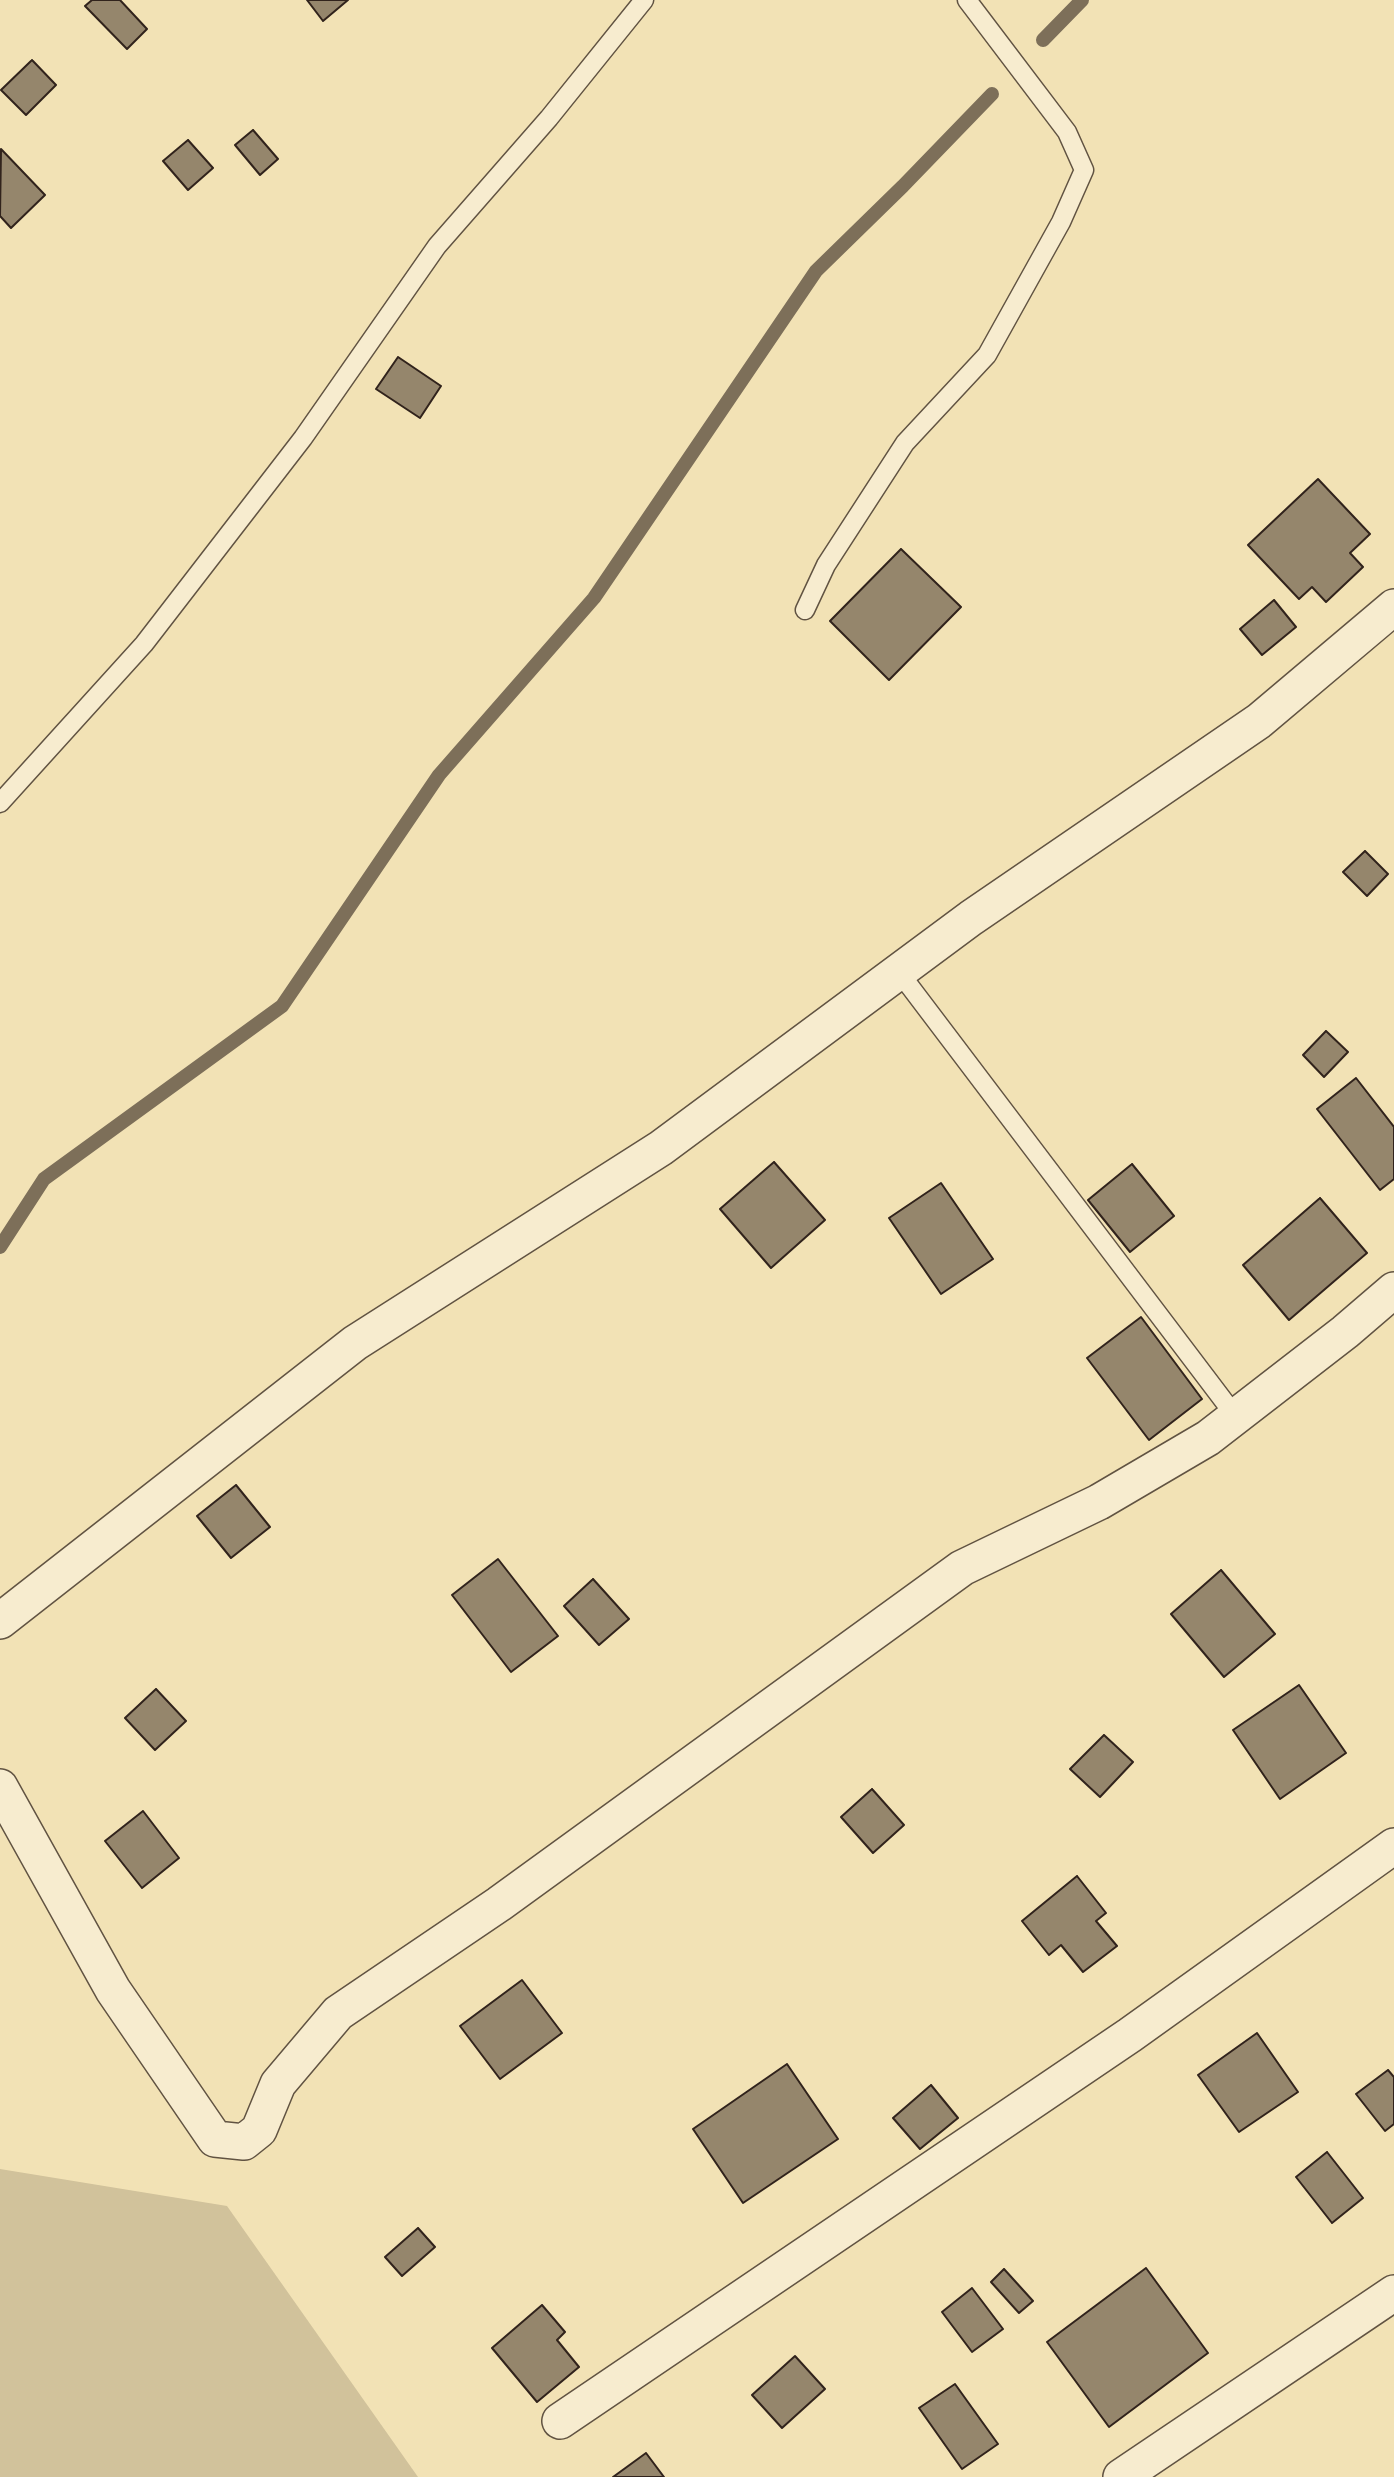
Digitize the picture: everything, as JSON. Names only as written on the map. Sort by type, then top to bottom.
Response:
[{"type":"street","points":[[0,1621],[355,1343],[661,1148],[971,918],[1259,721],[1394,607]]},
{"type":"street","points":[[0,1787],[113,1990],[215,2139],[244,2142],[259,2130],[278,2084],[338,2013],[499,1905],[962,1568],[1099,1502],[1208,1438],[1345,1332],[1394,1290]]},
{"type":"street","points":[[560,2421],[1130,2035],[1394,1846]]},
{"type":"street","points":[[1121,2477],[1394,2293]]},
{"type":"lane","points":[[0,803],[144,644],[303,438],[437,246],[550,118],[644,0]]},
{"type":"lane","points":[[806,610],[826,565],[905,443],[987,355],[1061,222],[1084,170],[1067,132],[967,0]]},
{"type":"lane","points":[[899,972],[1236,1417]]},
{"type":"shaded area","points":[[0,2169],[227,2206],[418,2477],[0,2477]]},
{"type":"building","points":[[92,0],[120,0],[147,29],[127,49],[85,6]]},
{"type":"building","points":[[307,0],[348,0],[323,21]]},
{"type":"building","points":[[32,60],[56,85],[26,115],[1,90]]},
{"type":"building","points":[[253,130],[278,159],[260,175],[235,145]]},
{"type":"building","points":[[188,140],[213,168],[188,190],[163,161]]},
{"type":"building","points":[[1,149],[45,195],[11,228],[0,216]]},
{"type":"building","points":[[398,357],[441,386],[420,418],[376,389]]},
{"type":"building","points":[[1318,479],[1370,534],[1350,553],[1363,567],[1326,602],[1312,587],[1299,599],[1248,545]]},
{"type":"building","points":[[901,549],[961,607],[889,680],[830,621]]},
{"type":"building","points":[[1274,600],[1296,627],[1262,655],[1240,629]]},
{"type":"building","points":[[1365,851],[1388,874],[1367,896],[1343,872]]},
{"type":"building","points":[[1326,1031],[1348,1052],[1324,1077],[1303,1055]]},
{"type":"building","points":[[1356,1078],[1394,1127],[1394,1179],[1380,1190],[1317,1109]]},
{"type":"building","points":[[774,1162],[825,1220],[771,1268],[720,1209]]},
{"type":"building","points":[[1132,1164],[1174,1216],[1130,1252],[1088,1200]]},
{"type":"building","points":[[941,1183],[993,1259],[941,1294],[889,1218]]},
{"type":"building","points":[[1320,1198],[1367,1253],[1289,1320],[1243,1265]]},
{"type":"building","points":[[1141,1317],[1202,1399],[1149,1440],[1087,1358]]},
{"type":"building","points":[[236,1485],[270,1527],[231,1558],[197,1516]]},
{"type":"building","points":[[498,1559],[558,1636],[511,1672],[452,1595]]},
{"type":"building","points":[[1221,1570],[1275,1634],[1224,1677],[1171,1614]]},
{"type":"building","points":[[593,1579],[629,1619],[599,1645],[564,1606]]},
{"type":"building","points":[[1299,1685],[1346,1753],[1280,1799],[1233,1730]]},
{"type":"building","points":[[156,1689],[186,1721],[155,1750],[125,1718]]},
{"type":"building","points":[[1104,1735],[1133,1762],[1100,1797],[1070,1769]]},
{"type":"building","points":[[872,1789],[904,1825],[873,1853],[841,1817]]},
{"type":"building","points":[[143,1811],[179,1858],[142,1888],[105,1841]]},
{"type":"building","points":[[1077,1876],[1106,1913],[1096,1921],[1117,1946],[1083,1972],[1061,1945],[1049,1955],[1022,1921]]},
{"type":"building","points":[[522,1980],[562,2033],[500,2079],[460,2026]]},
{"type":"building","points":[[1257,2033],[1298,2092],[1239,2132],[1198,2075]]},
{"type":"building","points":[[787,2064],[838,2139],[743,2203],[693,2129]]},
{"type":"building","points":[[1388,2070],[1394,2077],[1394,2124],[1385,2131],[1356,2094]]},
{"type":"building","points":[[931,2085],[958,2118],[920,2149],[893,2118]]},
{"type":"building","points":[[1327,2152],[1363,2198],[1332,2223],[1296,2177]]},
{"type":"building","points":[[418,2228],[435,2247],[402,2276],[385,2257]]},
{"type":"building","points":[[1146,2268],[1208,2353],[1109,2427],[1047,2342]]},
{"type":"building","points":[[1004,2269],[1033,2301],[1019,2313],[991,2282]]},
{"type":"building","points":[[972,2288],[1003,2329],[972,2352],[942,2312]]},
{"type":"building","points":[[542,2305],[565,2332],[557,2340],[579,2367],[537,2402],[492,2348]]},
{"type":"building","points":[[795,2356],[825,2389],[782,2428],[752,2395]]},
{"type":"building","points":[[955,2384],[998,2444],[962,2469],[919,2408]]},
{"type":"building","points":[[646,2453],[664,2477],[613,2477]]},
{"type":"waterway","points":[[1043,40],[1082,0]]},
{"type":"waterway","points":[[0,1247],[44,1179],[282,1006],[439,775],[594,598],[816,271],[992,94]]}]
